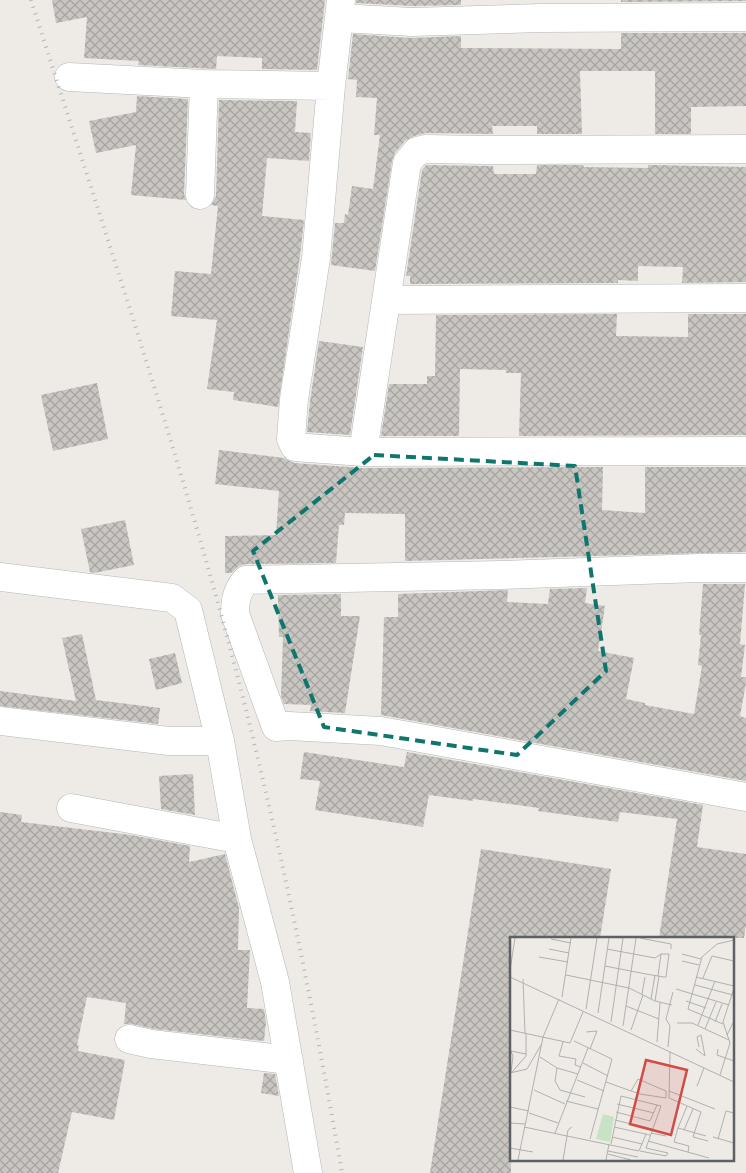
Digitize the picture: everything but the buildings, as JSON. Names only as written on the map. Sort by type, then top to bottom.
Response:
[{"type":"street","points":[[746,17],[541,18],[412,22],[340,9],[331,86],[316,258],[294,399],[290,439],[295,447],[364,452],[746,451]]},
{"type":"street","points":[[69,77],[204,84],[331,86]]},
{"type":"street","points":[[200,195],[204,84]]},
{"type":"street","points":[[364,452],[407,163],[417,151],[426,149],[746,148]]},
{"type":"street","points":[[386,300],[746,298]]},
{"type":"street","points":[[746,568],[246,580],[235,599],[235,614],[276,727],[381,731],[746,797]]},
{"type":"street","points":[[0,577],[172,598],[188,610],[209,742],[276,982],[308,1173]]},
{"type":"street","points":[[0,721],[169,741],[209,742]]},
{"type":"street","points":[[71,808],[237,839]]},
{"type":"street","points":[[130,1039],[151,1044],[289,1060]]},
{"type":"highlighted area","points":[[374,455],[575,466],[606,671],[517,755],[324,727],[253,551]]},
{"type":"railway","points":[[31,0],[157,396],[227,636],[276,836],[318,1038],[342,1173]]}]
